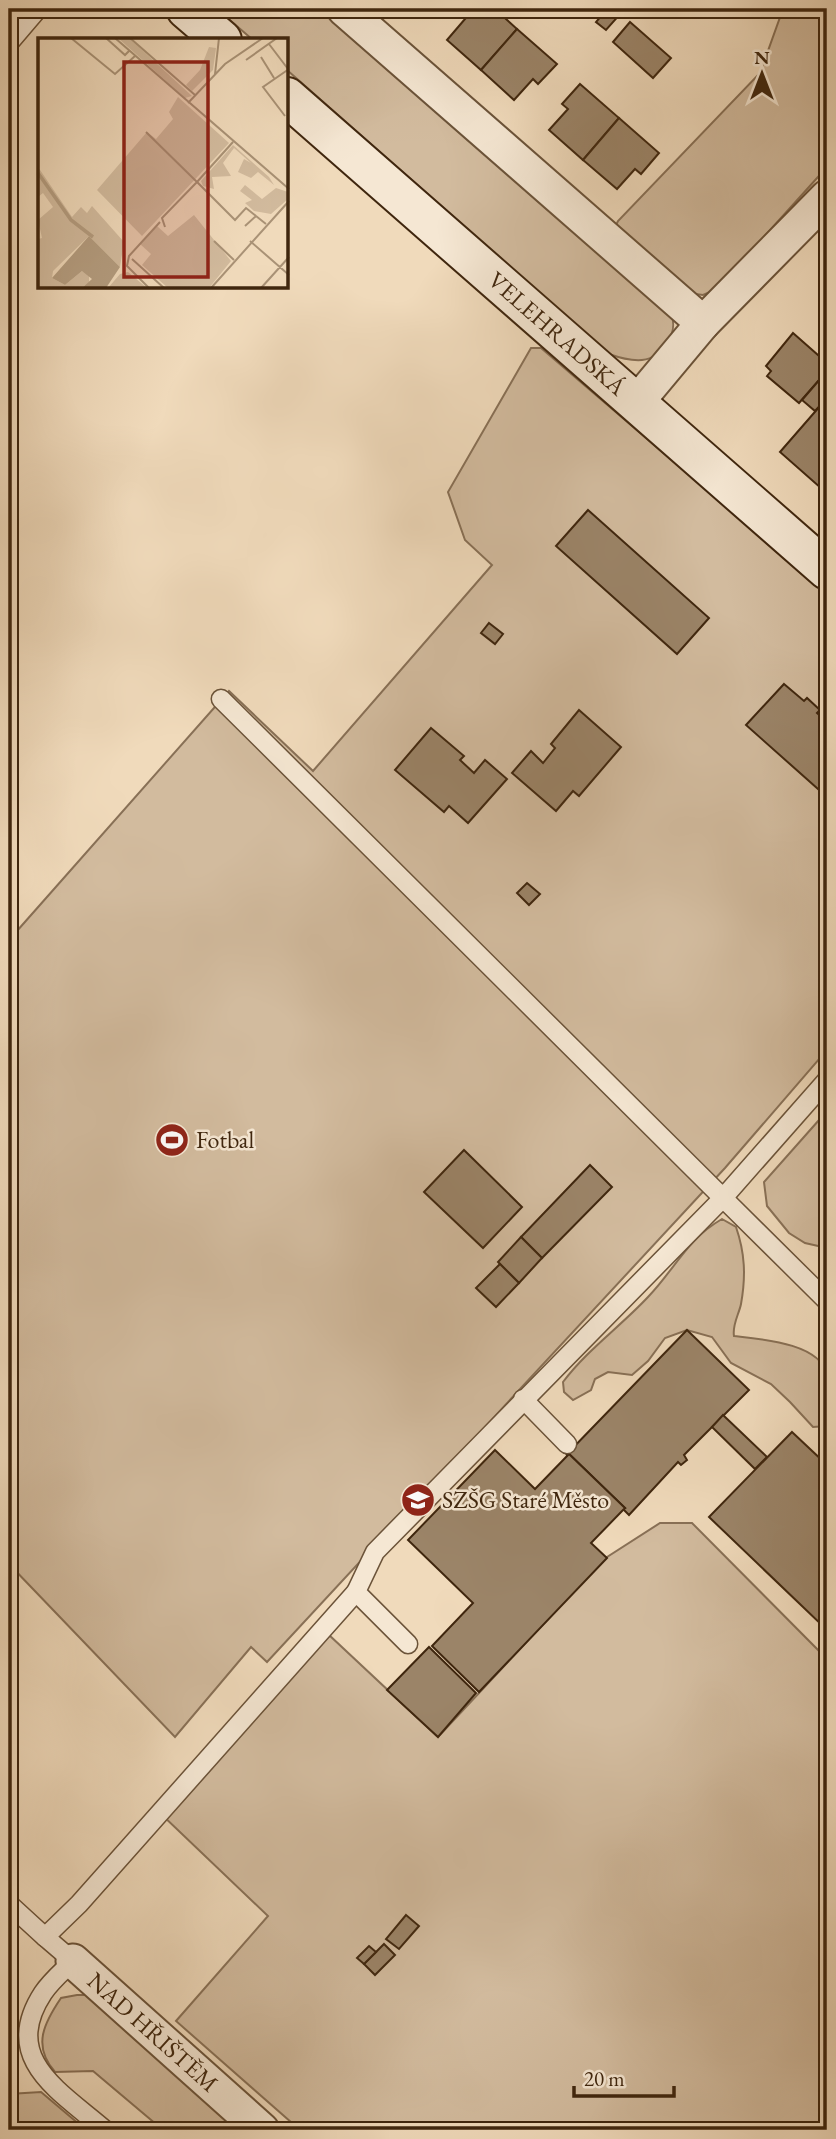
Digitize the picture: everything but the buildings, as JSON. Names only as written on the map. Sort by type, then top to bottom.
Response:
[{"type":"street","points":[[186,9],[220,38]]},
{"type":"street","points":[[344,9],[703,323]]},
{"type":"street","name":"VELEHRADSKÁ","points":[[289,99],[827,570]]},
{"type":"street","points":[[637,402],[703,323],[827,197]]},
{"type":"street","name":"NAD HŘIŠTĚM","points":[[73,1961],[262,2130]]},
{"type":"lane","points":[[9,43],[38,9]]},
{"type":"lane","points":[[220,699],[827,1301]]},
{"type":"lane","points":[[45,1937],[79,1904],[356,1592],[375,1552],[723,1198],[827,1080]]},
{"type":"lane","points":[[523,1399],[567,1444]]},
{"type":"lane","points":[[356,1592],[408,1644]]},
{"type":"lane","points":[[9,1904],[73,1961],[44,1992],[30,2015],[25,2030],[32,2064],[47,2081],[105,2130]]},
{"type":"shaded area","points":[[217,9],[333,9],[671,314],[673,328],[663,349],[642,360],[609,354],[289,72],[289,38],[251,38]]},
{"type":"shaded area","points":[[783,9],[827,9],[827,167],[717,289],[703,295],[688,293],[614,229],[618,221],[760,73]]},
{"type":"shaded area","points":[[531,348],[541,348],[827,593],[827,1050],[725,1168],[267,1662],[251,1647],[175,1737],[9,1564],[9,940],[229,691],[313,771],[492,565],[465,540],[448,492]]},
{"type":"shaded area","points":[[827,1111],[827,1248],[805,1243],[789,1233],[767,1206],[764,1182]]},
{"type":"shaded area","points":[[722,1219],[736,1227],[743,1255],[743,1294],[734,1336],[788,1345],[814,1356],[827,1375],[827,1426],[813,1427],[771,1384],[731,1363],[712,1337],[687,1330],[665,1338],[648,1361],[632,1375],[608,1372],[595,1379],[591,1390],[573,1400],[564,1392],[563,1382],[572,1370],[648,1297],[699,1236]]},
{"type":"shaded area","points":[[660,1523],[692,1523],[826,1658],[827,2130],[300,2130],[176,2021],[268,1916],[160,1813],[329,1635],[438,1737],[604,1559]]},
{"type":"shaded area","points":[[88,1995],[240,2130],[163,2130],[93,2071],[55,2072],[44,2053],[43,2035],[61,1998]]},
{"type":"shaded area","points":[[41,2092],[86,2130],[9,2130],[9,2094]]},
{"type":"place","name":"Fotbal","points":[[172,1140]]},
{"type":"place","name":"SZŠG Staré Město","points":[[418,1500]]}]
